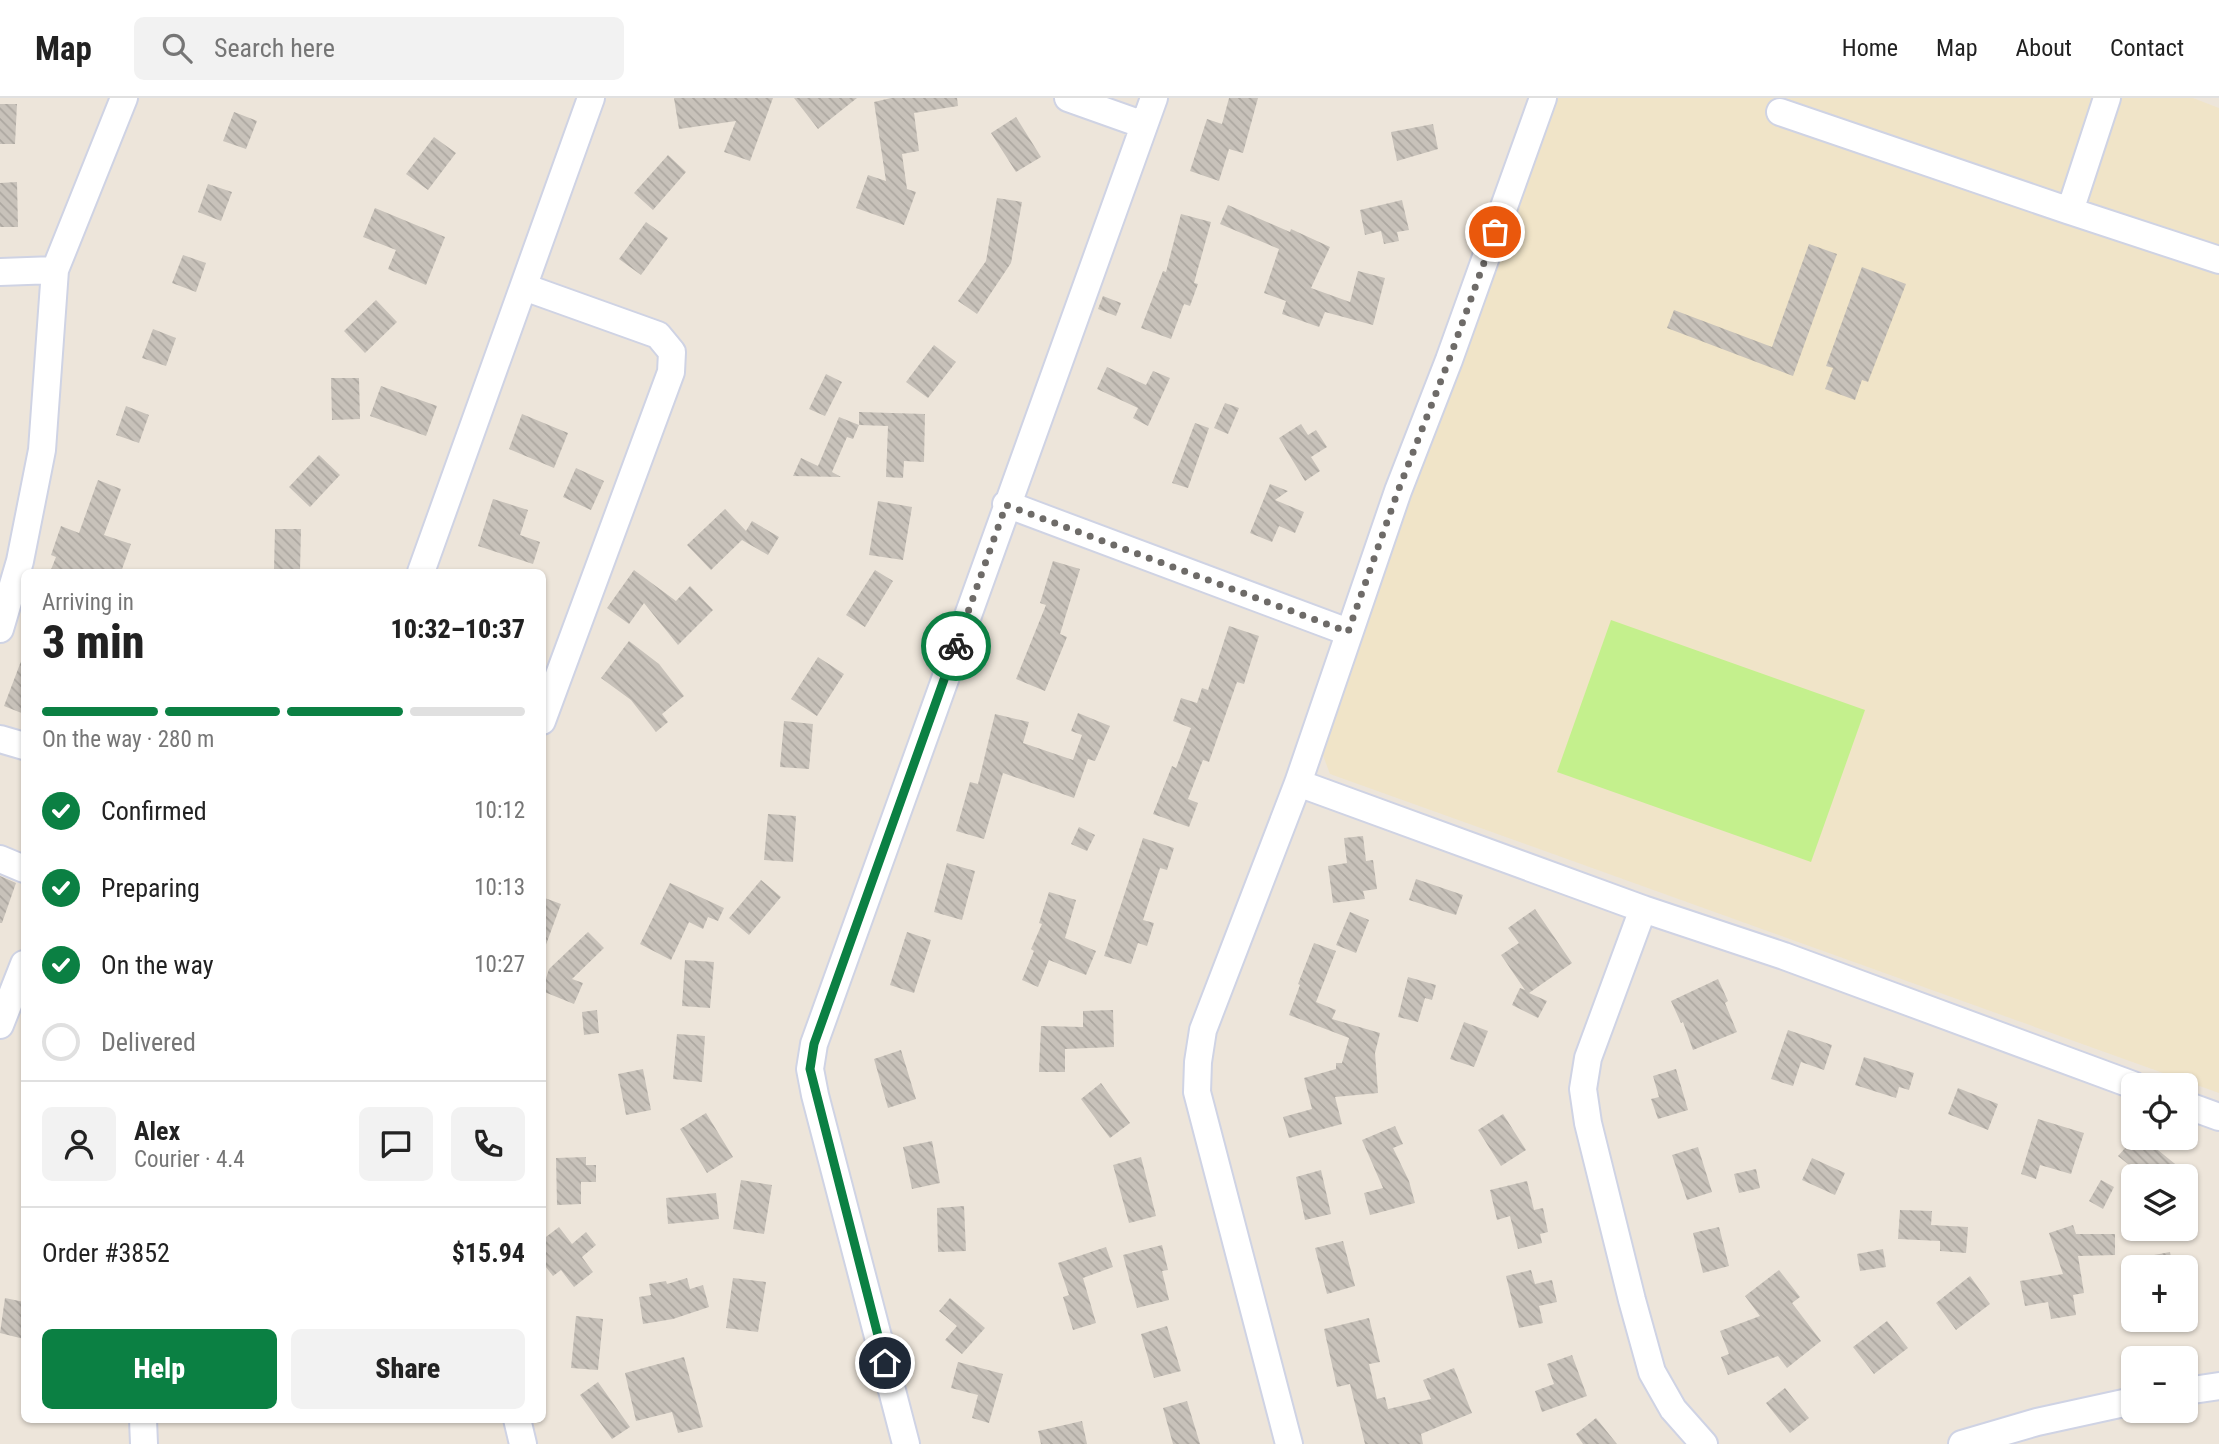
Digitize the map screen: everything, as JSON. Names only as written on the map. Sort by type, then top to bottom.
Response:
[{"type":"street","points":[[0,629],[10,559],[42,450],[55,270],[124,98]]},
{"type":"street","points":[[422,569],[591,98]]},
{"type":"street","points":[[1068,98],[1144,125]]},
{"type":"street","points":[[906,1444],[810,1069],[819,1031],[1154,98]]},
{"type":"street","points":[[1289,1444],[1197,1092],[1203,1030],[1298,783],[1398,491],[1449,360],[1543,98]]},
{"type":"street","points":[[2070,211],[2107,98]]},
{"type":"street","points":[[1780,112],[2219,260]]},
{"type":"street","points":[[0,272],[55,270]]},
{"type":"street","points":[[523,287],[658,335],[672,352],[671,372],[546,710]]},
{"type":"street","points":[[1006,505],[1348,632]]},
{"type":"street","points":[[0,739],[21,745]]},
{"type":"street","points":[[1298,783],[1643,909],[1784,956],[2121,1081]]},
{"type":"street","points":[[0,859],[21,868]]},
{"type":"street","points":[[1643,909],[1588,1058],[1583,1089],[1588,1123],[1652,1372],[1673,1409],[1704,1444]]},
{"type":"street","points":[[0,1025],[21,972]]},
{"type":"street","points":[[2198,1109],[2219,1117]]},
{"type":"street","points":[[2198,1389],[2219,1386]]},
{"type":"street","points":[[1962,1444],[2037,1422],[2121,1404]]},
{"type":"street","points":[[143,1423],[144,1444]]},
{"type":"street","points":[[518,1423],[523,1444]]},
{"type":"shaded area","points":[[1552,98],[2193,98],[2219,108],[2219,1093],[2198,1085],[2198,1073],[2163,1073],[1330,774],[1321,750]]},
{"type":"green space","points":[[1611,620],[1865,710],[1811,862],[1557,772]]},
{"type":"building","points":[[674,98],[773,98],[750,161],[724,152],[736,121],[679,129]]},
{"type":"building","points":[[794,98],[857,98],[818,129]]},
{"type":"building","points":[[891,98],[957,98],[958,106],[914,113],[919,151],[902,154],[907,189],[916,192],[904,225],[856,208],[868,175],[886,181],[874,102]]},
{"type":"building","points":[[1229,98],[1258,98],[1243,153],[1229,149],[1219,181],[1190,171],[1207,119],[1222,124]]},
{"type":"building","points":[[0,104],[17,104],[15,144],[0,144]]},
{"type":"building","points":[[234,112],[257,121],[246,149],[223,141]]},
{"type":"building","points":[[1016,117],[1041,157],[1016,172],[991,133]]},
{"type":"building","points":[[1433,124],[1438,149],[1397,161],[1391,132]]},
{"type":"building","points":[[434,137],[456,153],[428,190],[406,174]]},
{"type":"building","points":[[668,155],[686,172],[653,210],[634,193]]},
{"type":"building","points":[[17,182],[18,227],[0,227],[0,183]]},
{"type":"building","points":[[208,184],[232,192],[221,221],[198,212]]},
{"type":"building","points":[[997,198],[1022,202],[1011,263],[977,314],[958,301],[986,261]]},
{"type":"building","points":[[1402,200],[1409,230],[1397,232],[1399,241],[1384,244],[1381,231],[1365,235],[1360,210]]},
{"type":"building","points":[[1228,205],[1330,247],[1311,288],[1350,302],[1358,271],[1385,278],[1373,325],[1325,312],[1319,327],[1282,314],[1286,301],[1264,293],[1279,249],[1220,224]]},
{"type":"building","points":[[375,208],[445,237],[426,285],[388,269],[396,250],[363,237]]},
{"type":"building","points":[[1181,214],[1211,222],[1194,283],[1198,284],[1190,306],[1184,304],[1171,339],[1141,328],[1163,271],[1166,272]]},
{"type":"building","points":[[646,222],[668,238],[641,275],[619,259]]},
{"type":"building","points":[[1809,244],[1837,254],[1793,376],[1667,328],[1674,310],[1772,347]]},
{"type":"building","points":[[183,255],[206,263],[196,292],[172,283]]},
{"type":"building","points":[[1862,267],[1906,284],[1868,382],[1862,380],[1855,400],[1825,389],[1833,368],[1826,366]]},
{"type":"building","points":[[1103,296],[1121,303],[1116,316],[1098,309]]},
{"type":"building","points":[[376,300],[397,322],[365,353],[344,331]]},
{"type":"building","points":[[153,329],[176,338],[166,366],[142,358]]},
{"type":"building","points":[[934,345],[956,362],[928,398],[906,382]]},
{"type":"building","points":[[1107,367],[1146,385],[1153,371],[1170,378],[1148,426],[1133,418],[1138,408],[1097,389]]},
{"type":"building","points":[[826,374],[842,382],[825,416],[809,409]]},
{"type":"building","points":[[331,378],[359,378],[360,419],[332,420]]},
{"type":"building","points":[[381,386],[437,406],[426,436],[370,416]]},
{"type":"building","points":[[1225,403],[1239,408],[1228,434],[1214,428]]},
{"type":"building","points":[[126,406],[149,415],[139,443],[116,435]]},
{"type":"building","points":[[859,412],[925,414],[924,462],[904,461],[903,478],[886,477],[888,426],[859,425]]},
{"type":"building","points":[[522,414],[568,433],[554,468],[509,449]]},
{"type":"building","points":[[839,417],[859,425],[853,439],[847,437],[832,472],[841,477],[793,476],[801,458],[818,466]]},
{"type":"building","points":[[1195,423],[1209,428],[1188,488],[1172,483]]},
{"type":"building","points":[[1301,424],[1308,435],[1316,430],[1327,447],[1311,457],[1320,471],[1305,481],[1279,438]]},
{"type":"building","points":[[319,455],[340,475],[310,507],[289,487]]},
{"type":"building","points":[[576,468],[604,481],[591,510],[563,497]]},
{"type":"building","points":[[98,480],[121,489],[104,535],[131,544],[122,569],[51,569],[56,557],[51,555],[61,526],[79,533]]},
{"type":"building","points":[[1270,484],[1288,491],[1275,500],[1304,512],[1295,533],[1279,526],[1272,542],[1250,533]]},
{"type":"building","points":[[493,499],[528,510],[520,535],[540,542],[533,564],[478,546]]},
{"type":"building","points":[[878,501],[912,507],[903,560],[869,555]]},
{"type":"building","points":[[725,509],[746,531],[752,521],[779,537],[768,555],[742,540],[711,570],[687,545]]},
{"type":"building","points":[[275,529],[301,529],[300,569],[274,569]]},
{"type":"building","points":[[1053,561],[1080,569],[1060,634],[1067,637],[1045,691],[1016,679],[1046,605],[1040,603]]},
{"type":"building","points":[[634,570],[676,601],[690,586],[713,610],[678,645],[644,603],[629,624],[607,608]]},
{"type":"building","points":[[875,570],[893,581],[865,627],[846,615]]},
{"type":"building","points":[[1229,626],[1259,636],[1244,684],[1237,682],[1209,762],[1203,760],[1188,799],[1198,803],[1189,827],[1153,814],[1172,766],[1176,768],[1191,728],[1173,721],[1181,698],[1197,703],[1202,688],[1208,690]]},
{"type":"building","points":[[629,641],[659,664],[684,696],[662,714],[668,722],[656,732],[631,700],[601,678]]},
{"type":"building","points":[[818,657],[844,674],[817,716],[791,699]]},
{"type":"building","points":[[21,661],[21,713],[4,706]]},
{"type":"building","points":[[1078,713],[1110,726],[1095,761],[1088,759],[1074,798],[1003,773],[984,839],[956,831],[970,782],[978,784],[995,714],[1029,722],[1023,743],[1073,760],[1082,735],[1071,731]]},
{"type":"building","points":[[784,721],[813,724],[809,769],[780,767]]},
{"type":"building","points":[[768,814],[796,816],[793,862],[764,860]]},
{"type":"building","points":[[1079,827],[1095,835],[1087,851],[1071,844]]},
{"type":"building","points":[[1363,836],[1366,861],[1373,860],[1377,889],[1363,891],[1365,899],[1333,903],[1328,866],[1347,863],[1344,838]]},
{"type":"building","points":[[1143,838],[1174,848],[1167,870],[1160,868],[1143,920],[1154,923],[1147,946],[1138,943],[1131,964],[1104,956]]},
{"type":"building","points":[[947,863],[975,871],[962,920],[934,912]]},
{"type":"building","points":[[0,876],[16,883],[2,923],[0,923]]},
{"type":"building","points":[[1416,879],[1463,895],[1456,915],[1409,900]]},
{"type":"building","points":[[761,880],[781,897],[749,935],[729,918]]},
{"type":"building","points":[[670,883],[724,908],[718,921],[708,917],[703,929],[689,922],[671,960],[640,944]]},
{"type":"building","points":[[1049,892],[1076,900],[1065,938],[1096,951],[1086,975],[1049,960],[1038,987],[1022,980],[1034,951],[1031,949],[1042,924],[1039,923]]},
{"type":"building","points":[[546,898],[561,904],[546,945]]},
{"type":"building","points":[[1535,909],[1572,963],[1529,993],[1547,1001],[1538,1018],[1512,1005],[1520,988],[1525,990],[1501,955],[1519,943],[1508,928]]},
{"type":"building","points":[[1350,912],[1369,920],[1356,953],[1336,945]]},
{"type":"building","points":[[588,932],[604,948],[572,979],[583,983],[574,1004],[546,993],[549,969]]},
{"type":"building","points":[[907,932],[931,940],[914,993],[890,985]]},
{"type":"building","points":[[1314,943],[1336,951],[1316,1002],[1336,1010],[1332,1019],[1380,1033],[1375,1053],[1378,1093],[1335,1097],[1342,1124],[1289,1138],[1283,1117],[1312,1109],[1304,1078],[1336,1069],[1336,1063],[1342,1063],[1349,1038],[1289,1015]]},
{"type":"building","points":[[685,960],[714,962],[710,1008],[682,1006]]},
{"type":"building","points":[[1408,977],[1436,985],[1432,1000],[1425,998],[1418,1022],[1398,1017]]},
{"type":"building","points":[[1718,979],[1737,1032],[1693,1050],[1683,1022],[1681,1023],[1671,1001]]},
{"type":"building","points":[[597,1010],[599,1033],[584,1035],[582,1012]]},
{"type":"building","points":[[1113,1010],[1114,1047],[1065,1049],[1065,1072],[1039,1072],[1041,1026],[1083,1027],[1083,1011]]},
{"type":"building","points":[[1464,1022],[1488,1031],[1474,1067],[1450,1059]]},
{"type":"building","points":[[1788,1030],[1832,1045],[1824,1070],[1801,1062],[1793,1086],[1771,1079]]},
{"type":"building","points":[[677,1034],[705,1036],[702,1082],[673,1079]]},
{"type":"building","points":[[901,1050],[916,1099],[888,1108],[874,1059]]},
{"type":"building","points":[[1864,1057],[1914,1073],[1909,1090],[1899,1087],[1896,1098],[1855,1085]]},
{"type":"building","points":[[643,1069],[651,1110],[626,1115],[618,1074]]},
{"type":"building","points":[[1676,1069],[1688,1110],[1658,1119],[1651,1099],[1659,1097],[1653,1076]]},
{"type":"building","points":[[1101,1083],[1130,1123],[1110,1138],[1081,1099]]},
{"type":"building","points":[[1958,1088],[1998,1104],[1988,1130],[1948,1114]]},
{"type":"building","points":[[706,1113],[733,1157],[707,1173],[680,1129]]},
{"type":"building","points":[[1503,1114],[1526,1150],[1501,1166],[1478,1130]]},
{"type":"building","points":[[2038,1119],[2084,1133],[2071,1174],[2040,1165],[2036,1179],[2021,1174]]},
{"type":"building","points":[[1395,1126],[1403,1144],[1393,1148],[1409,1181],[1415,1203],[1370,1215],[1364,1193],[1383,1188],[1362,1140]]},
{"type":"building","points":[[932,1141],[940,1183],[912,1189],[903,1147]]},
{"type":"building","points":[[1698,1147],[1712,1192],[1687,1200],[1672,1155]]},
{"type":"building","points":[[2123,1150],[2158,1150],[2175,1164],[2128,1164],[2118,1156]]},
{"type":"building","points":[[586,1157],[586,1165],[596,1165],[596,1182],[581,1182],[581,1204],[557,1205],[556,1158]]},
{"type":"building","points":[[1141,1157],[1156,1216],[1129,1223],[1113,1165]]},
{"type":"building","points":[[1812,1158],[1845,1173],[1835,1195],[1802,1180]]},
{"type":"building","points":[[1756,1169],[1760,1188],[1739,1193],[1734,1174]]},
{"type":"building","points":[[1321,1170],[1331,1214],[1305,1220],[1296,1177]]},
{"type":"building","points":[[741,1180],[772,1185],[764,1234],[733,1229]]},
{"type":"building","points":[[2101,1180],[2114,1187],[2103,1209],[2089,1201]]},
{"type":"building","points":[[1527,1181],[1534,1210],[1543,1208],[1548,1232],[1540,1234],[1542,1243],[1518,1249],[1510,1216],[1497,1220],[1490,1190]]},
{"type":"building","points":[[716,1193],[719,1219],[668,1224],[666,1198]]},
{"type":"building","points":[[964,1206],[966,1251],[938,1252],[937,1208]]},
{"type":"building","points":[[1900,1210],[1932,1211],[1931,1225],[1968,1227],[1966,1253],[1940,1251],[1940,1241],[1898,1239]]},
{"type":"building","points":[[2073,1225],[2076,1234],[2115,1234],[2115,1255],[2078,1256],[2084,1293],[2073,1295],[2076,1315],[2051,1319],[2048,1302],[2025,1306],[2020,1281],[2063,1274],[2049,1233]]},
{"type":"building","points":[[559,1227],[572,1244],[586,1232],[596,1245],[582,1257],[593,1272],[574,1287],[561,1270],[553,1276],[546,1267],[546,1237]]},
{"type":"building","points":[[1719,1227],[1729,1266],[1703,1273],[1693,1233]]},
{"type":"building","points":[[1343,1241],[1355,1286],[1327,1294],[1315,1248]]},
{"type":"building","points":[[1162,1245],[1168,1270],[1162,1271],[1169,1300],[1137,1308],[1123,1255]]},
{"type":"building","points":[[1106,1247],[1113,1267],[1083,1278],[1096,1323],[1073,1330],[1063,1297],[1069,1295],[1058,1263]]},
{"type":"building","points":[[1883,1249],[1886,1267],[1860,1271],[1857,1254]]},
{"type":"building","points":[[1531,1270],[1535,1284],[1552,1280],[1557,1302],[1539,1306],[1543,1323],[1519,1328],[1506,1276]]},
{"type":"building","points":[[1779,1270],[1800,1297],[1792,1303],[1821,1341],[1787,1368],[1778,1356],[1728,1375],[1721,1357],[1729,1354],[1720,1331],[1760,1316],[1745,1296]]},
{"type":"building","points":[[1970,1276],[1990,1304],[1956,1330],[1936,1303]]},
{"type":"building","points":[[687,1278],[690,1289],[703,1285],[709,1307],[673,1319],[643,1324],[639,1297],[651,1295],[649,1284],[666,1281],[667,1284]]},
{"type":"building","points":[[733,1278],[766,1282],[758,1332],[726,1328]]},
{"type":"building","points":[[5,1298],[21,1301],[21,1338],[0,1333]]},
{"type":"building","points":[[950,1298],[985,1328],[962,1354],[945,1340],[957,1326],[939,1311]]},
{"type":"building","points":[[576,1316],[603,1319],[598,1370],[571,1368]]},
{"type":"building","points":[[1369,1318],[1380,1362],[1369,1364],[1377,1399],[1385,1397],[1388,1409],[1431,1399],[1423,1380],[1454,1368],[1472,1413],[1421,1434],[1423,1444],[1365,1444],[1350,1384],[1337,1387],[1324,1329]]},
{"type":"building","points":[[1887,1321],[1908,1348],[1874,1374],[1853,1347]]},
{"type":"building","points":[[1167,1326],[1181,1371],[1154,1378],[1141,1334]]},
{"type":"building","points":[[1572,1355],[1587,1396],[1542,1412],[1535,1391],[1554,1384],[1547,1364]]},
{"type":"building","points":[[684,1357],[703,1427],[678,1433],[672,1412],[636,1421],[625,1373]]},
{"type":"building","points":[[958,1362],[1003,1374],[989,1423],[972,1418],[978,1395],[951,1388]]},
{"type":"building","points":[[598,1382],[630,1427],[612,1439],[580,1395]]},
{"type":"building","points":[[1785,1388],[1809,1418],[1790,1433],[1766,1403]]},
{"type":"building","points":[[1187,1401],[1200,1444],[1173,1444],[1163,1408]]},
{"type":"building","points":[[1596,1418],[1617,1444],[1583,1444],[1576,1434]]},
{"type":"building","points":[[1082,1421],[1087,1444],[1041,1444],[1038,1431]]},
{"type":"way so far","points":[[956,646],[1006,505],[1348,632],[1495,232]]},
{"type":"route","points":[[885,1363],[810,1069],[814,1044],[956,646]]}]
